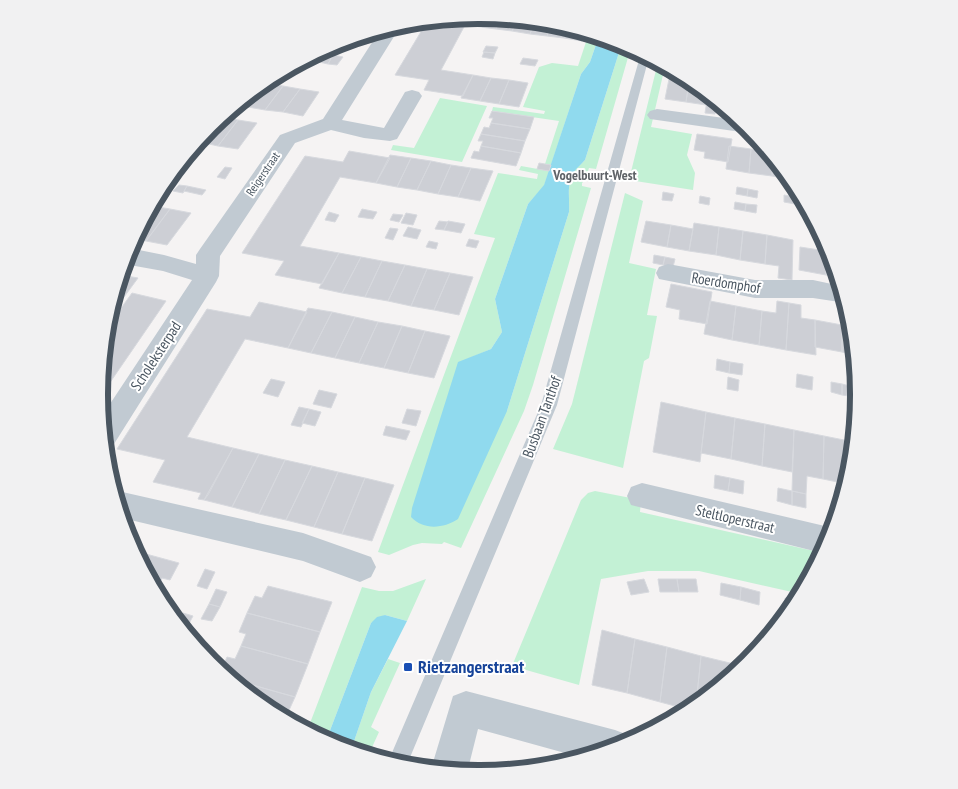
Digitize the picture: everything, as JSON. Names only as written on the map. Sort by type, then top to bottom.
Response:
[{"type":"street","points":[[385,36],[330,123],[364,132],[390,135],[412,96]]},
{"type":"street","points":[[657,115],[733,125]]},
{"type":"street","name":"Reigerstraat","points":[[207,276],[208,255],[287,139],[330,123]]},
{"type":"street","points":[[134,258],[164,263],[207,276]]},
{"type":"street","name":"Roerdomphof","points":[[668,273],[755,289],[813,289],[835,293]]},
{"type":"street","name":"Scholeksterpad","points":[[110,427],[207,276]]},
{"type":"street","name":"Steltloperstraat","points":[[642,496],[821,539]]},
{"type":"street","points":[[126,506],[303,547],[360,567]]},
{"type":"street","points":[[451,764],[466,709],[602,745]]},
{"type":"lane","name":"Busbaan Tanthof","points":[[400,757],[549,406],[610,186],[642,62]]},
{"type":"green space","points":[[587,40],[597,43],[590,62],[581,74],[551,165],[545,164],[559,121],[492,111],[493,107],[544,114],[545,111],[523,107],[539,67],[552,63],[578,66]]},
{"type":"green space","points":[[619,51],[629,55],[596,169],[589,168],[582,183],[582,186],[591,188],[533,385],[524,411],[461,548],[444,542],[442,544],[422,543],[389,555],[378,552],[495,238],[474,234],[498,173],[537,179],[538,174],[519,170],[521,166],[549,171],[544,186],[528,204],[495,299],[502,332],[491,349],[458,363],[507,411],[569,212],[570,181],[575,170],[585,160]]},
{"type":"green space","points":[[656,69],[663,73],[651,127],[692,134],[687,155],[695,173],[693,190],[629,180]]},
{"type":"green space","points":[[440,98],[487,106],[462,162],[391,150],[393,145],[414,148]]},
{"type":"green space","points":[[625,193],[643,201],[629,263],[656,269],[647,315],[657,316],[649,358],[644,361],[623,468],[553,449],[572,404]]},
{"type":"green space","points":[[595,491],[641,500],[640,512],[815,551],[792,592],[699,571],[648,571],[601,579],[579,685],[512,666],[581,500],[588,493]]},
{"type":"green space","points":[[426,579],[407,621],[385,615],[371,623],[329,733],[310,724],[362,587],[379,591],[393,591]]},
{"type":"green space","points":[[388,659],[400,663],[371,727],[379,732],[371,749],[353,743],[371,692]]},
{"type":"water","points":[[597,43],[619,51],[585,160],[575,170],[570,182],[569,212],[507,411],[458,519],[446,525],[433,527],[421,524],[411,517],[412,508],[458,362],[491,349],[502,332],[495,299],[528,204],[544,185],[581,74],[590,62]]},
{"type":"water","points":[[385,615],[407,621],[371,692],[353,743],[329,733],[371,623],[377,617]]},
{"type":"building","points":[[455,25],[498,25],[496,29],[465,25],[441,70],[473,75],[463,96],[424,90],[429,80],[395,75],[423,28]]},
{"type":"building","points":[[498,25],[515,26],[512,31],[496,29]]},
{"type":"building","points":[[515,26],[532,28],[530,34],[512,31]]},
{"type":"building","points":[[532,28],[549,31],[547,36],[530,34]]},
{"type":"building","points":[[549,31],[565,34],[564,38],[547,36]]},
{"type":"building","points":[[565,34],[583,38],[582,41],[564,38]]},
{"type":"building","points":[[486,46],[498,47],[495,53],[483,52]]},
{"type":"building","points":[[484,52],[495,53],[493,59],[482,57]]},
{"type":"building","points":[[333,55],[328,64],[319,62],[321,59]]},
{"type":"building","points":[[333,55],[343,57],[337,65],[328,64]]},
{"type":"building","points":[[523,58],[538,60],[535,66],[520,64]]},
{"type":"building","points":[[473,75],[491,78],[480,101],[461,98]]},
{"type":"building","points":[[491,78],[509,80],[499,104],[480,101]]},
{"type":"building","points":[[669,79],[675,80],[688,88],[686,102],[665,99]]},
{"type":"building","points":[[509,80],[528,83],[519,107],[499,104]]},
{"type":"building","points":[[275,85],[283,86],[265,110],[248,107],[253,100]]},
{"type":"building","points":[[283,86],[300,89],[283,112],[265,110]]},
{"type":"building","points":[[688,88],[707,101],[706,105],[686,102]]},
{"type":"building","points":[[300,89],[319,92],[303,116],[283,112]]},
{"type":"building","points":[[707,102],[716,109],[715,114],[705,113]]},
{"type":"building","points":[[492,111],[534,117],[530,129],[491,123],[493,118],[489,118]]},
{"type":"building","points":[[232,119],[238,120],[218,146],[206,143]]},
{"type":"building","points":[[238,120],[257,123],[238,149],[218,146]]},
{"type":"building","points":[[491,123],[530,129],[525,141],[481,134],[484,127],[489,128]]},
{"type":"building","points":[[481,134],[525,141],[521,153],[481,146],[483,141],[478,141]]},
{"type":"building","points":[[697,134],[732,139],[728,162],[704,158],[705,152],[694,150]]},
{"type":"building","points":[[481,146],[521,153],[516,166],[471,158],[474,151],[479,152]]},
{"type":"building","points":[[729,146],[751,149],[749,173],[726,169]]},
{"type":"building","points":[[751,149],[758,150],[772,168],[772,176],[749,173]]},
{"type":"building","points":[[349,151],[390,158],[376,183],[340,177],[300,246],[339,253],[322,284],[275,275],[284,261],[242,253],[305,156],[343,162]]},
{"type":"building","points":[[390,155],[411,158],[397,187],[376,183]]},
{"type":"building","points":[[411,158],[431,161],[417,190],[397,187]]},
{"type":"building","points":[[431,161],[451,165],[438,194],[417,190]]},
{"type":"building","points":[[539,163],[551,165],[549,171],[537,169]]},
{"type":"building","points":[[451,165],[471,168],[458,197],[438,194]]},
{"type":"building","points":[[225,167],[232,168],[225,179],[217,177]]},
{"type":"building","points":[[471,168],[493,171],[480,201],[458,197]]},
{"type":"building","points":[[772,168],[779,177],[772,176]]},
{"type":"building","points":[[179,185],[187,186],[183,193],[173,191]]},
{"type":"building","points":[[187,186],[206,190],[202,195],[184,191]]},
{"type":"building","points":[[737,187],[748,189],[747,196],[736,194]]},
{"type":"building","points":[[748,189],[758,191],[757,198],[747,196]]},
{"type":"building","points":[[663,192],[674,194],[672,201],[662,200]]},
{"type":"building","points":[[784,195],[792,196],[795,204],[784,202]]},
{"type":"building","points":[[700,196],[710,198],[709,205],[699,203]]},
{"type":"building","points":[[735,202],[746,204],[745,211],[734,209]]},
{"type":"building","points":[[746,204],[757,205],[756,213],[745,211]]},
{"type":"building","points":[[159,207],[170,209],[146,241],[142,240]]},
{"type":"building","points":[[170,209],[191,213],[167,245],[146,241]]},
{"type":"building","points":[[362,209],[377,212],[373,219],[358,217]]},
{"type":"building","points":[[329,212],[339,215],[335,222],[325,220]]},
{"type":"building","points":[[406,213],[417,215],[413,225],[401,223]]},
{"type":"building","points":[[393,214],[403,215],[399,222],[390,220]]},
{"type":"building","points":[[439,221],[448,222],[444,230],[435,229]]},
{"type":"building","points":[[448,221],[465,224],[461,233],[444,230]]},
{"type":"building","points":[[646,221],[671,225],[667,247],[641,242]]},
{"type":"building","points":[[694,223],[719,227],[716,255],[689,251]]},
{"type":"building","points":[[671,225],[693,229],[689,251],[667,247]]},
{"type":"building","points":[[408,227],[421,230],[417,239],[403,236]]},
{"type":"building","points":[[719,227],[743,231],[740,260],[716,255]]},
{"type":"building","points":[[390,228],[398,229],[393,240],[385,238]]},
{"type":"building","points":[[743,231],[767,235],[765,264],[740,260]]},
{"type":"building","points":[[767,235],[793,240],[792,280],[778,278],[779,266],[765,264]]},
{"type":"building","points":[[469,239],[479,241],[476,248],[466,246]]},
{"type":"building","points":[[429,241],[438,243],[436,249],[426,247]]},
{"type":"building","points":[[800,247],[821,250],[826,264],[826,275],[799,270]]},
{"type":"building","points":[[339,253],[361,257],[342,293],[319,288]]},
{"type":"building","points":[[654,255],[665,257],[663,265],[653,263]]},
{"type":"building","points":[[361,257],[382,261],[365,297],[342,293]]},
{"type":"building","points":[[665,257],[675,259],[673,267],[663,265]]},
{"type":"building","points":[[382,261],[405,265],[388,301],[365,297]]},
{"type":"building","points":[[826,264],[830,276],[826,275]]},
{"type":"building","points":[[405,265],[427,269],[411,306],[388,301]]},
{"type":"building","points":[[427,269],[450,273],[434,310],[411,306]]},
{"type":"building","points":[[450,273],[473,277],[459,315],[434,310]]},
{"type":"building","points":[[128,276],[138,278],[120,302]]},
{"type":"building","points":[[671,284],[712,292],[707,324],[679,319],[680,310],[666,307]]},
{"type":"building","points":[[132,293],[166,301],[108,385],[111,346],[117,313]]},
{"type":"building","points":[[710,301],[736,306],[732,340],[704,334]]},
{"type":"building","points":[[777,301],[789,303],[786,350],[759,345],[762,311],[776,313]]},
{"type":"building","points":[[259,302],[307,312],[288,348],[245,339],[187,437],[233,448],[208,495],[204,500],[198,499],[201,493],[153,482],[165,460],[117,449],[207,309],[250,317]]},
{"type":"building","points":[[789,303],[801,305],[801,318],[815,320],[816,355],[786,350]]},
{"type":"building","points":[[736,306],[762,311],[759,345],[732,340]]},
{"type":"building","points":[[308,308],[332,312],[311,353],[288,348]]},
{"type":"building","points":[[332,312],[355,317],[335,358],[311,353]]},
{"type":"building","points":[[355,317],[378,322],[359,363],[335,358]]},
{"type":"building","points":[[815,320],[842,325],[842,352],[815,347]]},
{"type":"building","points":[[378,322],[402,326],[384,368],[359,363]]},
{"type":"building","points":[[842,325],[848,353],[842,352]]},
{"type":"building","points":[[402,326],[425,331],[408,373],[384,368]]},
{"type":"building","points":[[425,331],[450,336],[434,378],[408,373]]},
{"type":"building","points":[[717,359],[730,362],[729,373],[716,370]]},
{"type":"building","points":[[730,362],[743,364],[742,375],[729,373]]},
{"type":"building","points":[[797,374],[813,377],[812,390],[796,387]]},
{"type":"building","points":[[728,377],[739,380],[738,391],[727,389]]},
{"type":"building","points":[[271,379],[285,382],[278,397],[263,393]]},
{"type":"building","points":[[831,382],[842,384],[842,395],[831,392]]},
{"type":"building","points":[[842,384],[850,386],[850,396],[842,395]]},
{"type":"building","points":[[319,390],[337,394],[331,408],[313,404]]},
{"type":"building","points":[[661,402],[706,412],[700,462],[653,452]]},
{"type":"building","points":[[299,407],[309,409],[301,427],[291,425]]},
{"type":"building","points":[[309,409],[321,412],[315,426],[302,423]]},
{"type":"building","points":[[407,409],[421,411],[416,426],[402,423]]},
{"type":"building","points":[[706,412],[735,418],[731,459],[701,453]]},
{"type":"building","points":[[735,418],[765,424],[762,466],[731,459]]},
{"type":"building","points":[[765,424],[794,430],[792,472],[762,466]]},
{"type":"building","points":[[386,426],[410,431],[406,440],[383,435]]},
{"type":"building","points":[[794,430],[824,436],[823,479],[807,476],[806,494],[792,491]]},
{"type":"building","points":[[824,436],[847,441],[839,482],[823,479]]},
{"type":"building","points":[[233,448],[259,454],[232,507],[204,500]]},
{"type":"building","points":[[259,454],[285,460],[259,514],[232,507]]},
{"type":"building","points":[[285,460],[312,466],[286,520],[259,514]]},
{"type":"building","points":[[312,466],[338,472],[314,527],[286,520]]},
{"type":"building","points":[[338,472],[365,478],[342,534],[314,527]]},
{"type":"building","points":[[715,475],[730,478],[728,491],[714,488]]},
{"type":"building","points":[[365,478],[394,485],[372,541],[342,534]]},
{"type":"building","points":[[730,478],[744,481],[743,494],[728,491]]},
{"type":"building","points":[[778,488],[792,491],[792,505],[777,501]]},
{"type":"building","points":[[792,491],[806,494],[806,508],[792,505]]},
{"type":"building","points":[[144,553],[179,563],[170,580],[162,578],[160,583]]},
{"type":"building","points":[[205,569],[215,572],[207,589],[197,586]]},
{"type":"building","points":[[644,579],[649,592],[631,595],[627,582]]},
{"type":"building","points":[[658,579],[677,579],[679,592],[660,592]]},
{"type":"building","points":[[677,579],[696,579],[698,592],[679,592]]},
{"type":"building","points":[[721,583],[741,587],[740,600],[720,595]]},
{"type":"building","points":[[268,586],[332,602],[320,632],[247,613],[255,596],[262,598]]},
{"type":"building","points":[[741,587],[760,592],[759,605],[740,600]]},
{"type":"building","points":[[216,589],[227,592],[220,607],[209,604]]},
{"type":"building","points":[[209,604],[220,607],[212,621],[201,619]]},
{"type":"building","points":[[183,613],[193,616],[189,624],[185,620],[182,615]]},
{"type":"building","points":[[247,613],[320,632],[308,664],[241,646],[246,634],[239,632]]},
{"type":"building","points":[[602,630],[635,639],[627,693],[592,685]]},
{"type":"building","points":[[635,639],[667,647],[660,702],[627,693]]},
{"type":"building","points":[[241,646],[308,664],[295,697],[247,683],[224,663],[227,657],[235,659]]},
{"type":"building","points":[[667,647],[701,656],[697,695],[679,707],[660,702]]},
{"type":"building","points":[[701,656],[733,664],[705,689],[697,695]]},
{"type":"building","points":[[247,683],[295,697],[288,712]]},
{"type":"place","name":"Rietzangerstraat","points":[[408,667]]},
{"type":"district","name":"Vogelbuurt-West","points":[[595,175]]}]
